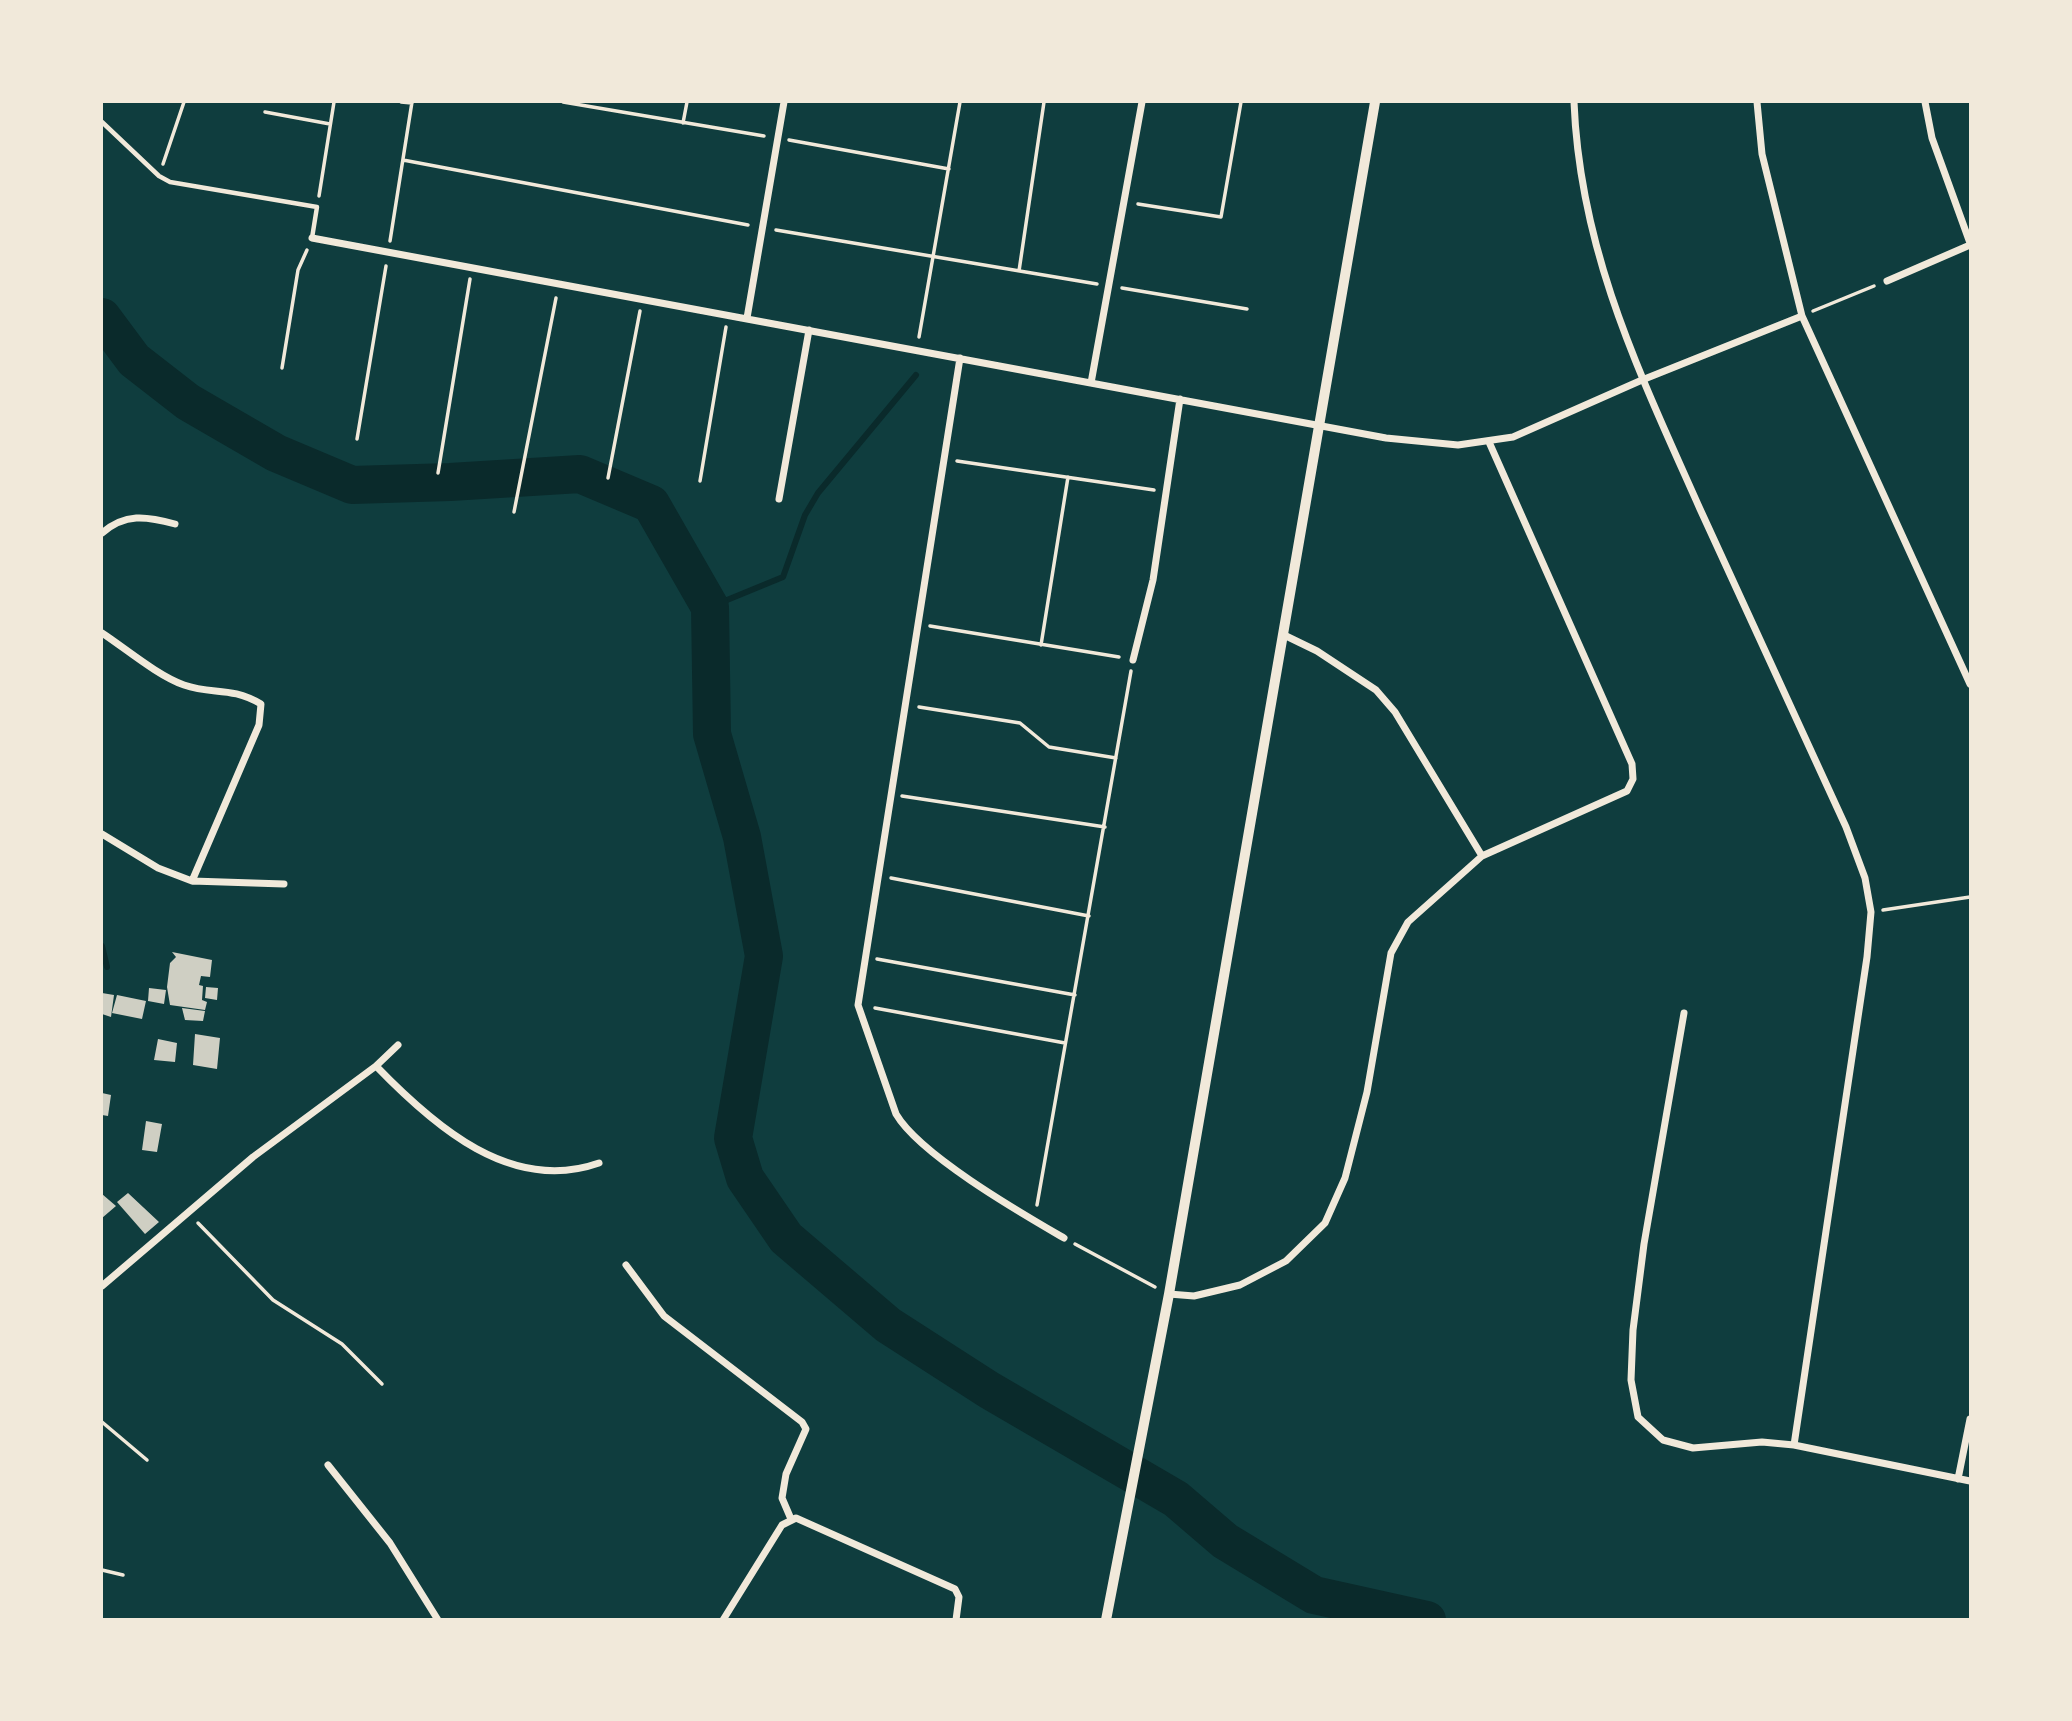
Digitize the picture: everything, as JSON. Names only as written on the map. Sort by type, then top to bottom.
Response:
[{"type":"street","points":[[747,318],[784,102]]},
{"type":"street","points":[[1091,383],[1142,102]]},
{"type":"street","points":[[1106,1619],[1169,1294],[1375,102]]},
{"type":"street","points":[[1574,102],[1576,148],[1585,208],[1600,265],[1642,380],[1846,827],[1865,878],[1871,912],[1865,971],[1794,1445]]},
{"type":"street","points":[[1757,102],[1762,154],[1802,316],[1970,684]]},
{"type":"street","points":[[1887,281],[1970,244],[1932,138],[1925,102]]},
{"type":"street","points":[[312,238],[1320,425],[1424,443],[1458,445],[1489,442],[1538,427],[1642,380],[1802,316]]},
{"type":"street","points":[[779,499],[809,330]]},
{"type":"street","points":[[960,358],[858,1005],[895,1114],[904,1126],[961,1174],[1064,1238]]},
{"type":"street","points":[[1133,660],[1153,580],[1180,399]]},
{"type":"street","points":[[1169,1294],[1194,1296],[1240,1285],[1286,1261],[1325,1223],[1345,1178],[1367,1092],[1391,953],[1408,922],[1482,856],[1627,791],[1633,779],[1632,764],[1489,442]]},
{"type":"street","points":[[102,533],[114,523],[132,517],[152,517],[175,524]]},
{"type":"street","points":[[102,633],[180,684],[203,691],[228,690],[261,704],[259,725],[192,881]]},
{"type":"street","points":[[1284,635],[1317,651],[1376,690],[1395,712],[1482,856]]},
{"type":"street","points":[[102,834],[158,868],[192,881],[284,884]]},
{"type":"street","points":[[1684,1013],[1644,1244],[1633,1331],[1631,1380],[1638,1417],[1663,1440],[1693,1448],[1762,1442],[1794,1445],[1970,1481]]},
{"type":"street","points":[[102,1286],[253,1157],[376,1066],[398,1045]]},
{"type":"street","points":[[376,1066],[412,1103],[485,1153],[522,1169],[563,1172],[599,1163]]},
{"type":"street","points":[[626,1265],[664,1316],[802,1422],[806,1429],[786,1474],[782,1498],[791,1519]]},
{"type":"street","points":[[1958,1479],[1970,1419]]},
{"type":"street","points":[[328,1465],[390,1543],[438,1619]]},
{"type":"street","points":[[723,1619],[782,1525],[791,1519],[802,1519],[949,1585],[959,1594],[956,1619]]},
{"type":"lane","points":[[102,122],[159,176],[186,186],[317,207],[312,238]]},
{"type":"path","points":[[159,176],[184,102]]},
{"type":"path","points":[[317,207],[334,102]]},
{"type":"path","points":[[357,439],[412,102],[401,102]]},
{"type":"path","points":[[563,102],[949,169]]},
{"type":"path","points":[[683,123],[687,102]]},
{"type":"path","points":[[917,350],[960,102]]},
{"type":"path","points":[[1019,271],[1044,102]]},
{"type":"path","points":[[1123,202],[1221,217],[1241,102]]},
{"type":"path","points":[[265,112],[330,124]]},
{"type":"path","points":[[403,160],[763,228],[1247,309]]},
{"type":"path","points":[[282,368],[299,264],[312,238]]},
{"type":"path","points":[[438,472],[472,267]]},
{"type":"path","points":[[1802,316],[1887,281]]},
{"type":"path","points":[[514,512],[558,283]]},
{"type":"path","points":[[608,478],[642,299]]},
{"type":"path","points":[[699,481],[728,315]]},
{"type":"path","points":[[944,459],[1166,492]]},
{"type":"path","points":[[1041,645],[1068,477]]},
{"type":"path","points":[[918,624],[1133,660],[1034,1221]]},
{"type":"path","points":[[905,704],[1020,723],[1049,747],[1116,758]]},
{"type":"path","points":[[891,795],[1105,827]]},
{"type":"path","points":[[878,876],[1089,916]]},
{"type":"path","points":[[1871,912],[1970,897]]},
{"type":"path","points":[[865,957],[1074,995]]},
{"type":"path","points":[[858,1005],[1065,1043]]},
{"type":"path","points":[[188,1212],[273,1300],[342,1344],[382,1384]]},
{"type":"path","points":[[1064,1238],[1169,1294]]},
{"type":"path","points":[[102,1422],[147,1460]]},
{"type":"path","points":[[102,1570],[124,1575]]},
{"type":"building","points":[[172,952],[212,960],[210,977],[201,976],[199,985],[203,986],[202,1000],[207,1002],[205,1010],[170,1005],[167,987],[170,963],[176,957]]},
{"type":"building","points":[[206,987],[218,988],[217,1000],[205,998]]},
{"type":"building","points":[[149,988],[166,990],[164,1004],[148,1001]]},
{"type":"building","points":[[102,993],[114,995],[111,1017],[102,1014]]},
{"type":"building","points":[[117,995],[146,1001],[142,1019],[112,1013]]},
{"type":"building","points":[[182,1008],[205,1011],[203,1021],[185,1020]]},
{"type":"building","points":[[195,1034],[220,1038],[217,1069],[193,1065]]},
{"type":"building","points":[[158,1039],[177,1043],[175,1062],[154,1060]]},
{"type":"building","points":[[102,1093],[111,1095],[108,1116],[102,1115]]},
{"type":"building","points":[[146,1121],[162,1124],[157,1152],[142,1150]]},
{"type":"building","points":[[128,1193],[159,1222],[145,1234],[117,1202]]},
{"type":"building","points":[[102,1194],[116,1206],[102,1218]]},
{"type":"waterway","points":[[102,317],[134,360],[188,402],[276,453],[352,485],[580,474],[651,504],[710,607],[712,734],[742,837],[764,956],[733,1138],[745,1178],[786,1238],[888,1325],[989,1390],[1176,1499],[1225,1541],[1314,1595],[1427,1620]]},
{"type":"waterway","points":[[710,607],[783,577],[805,515],[818,493],[916,375]]},
{"type":"waterway","points":[[102,946],[107,967]]}]
